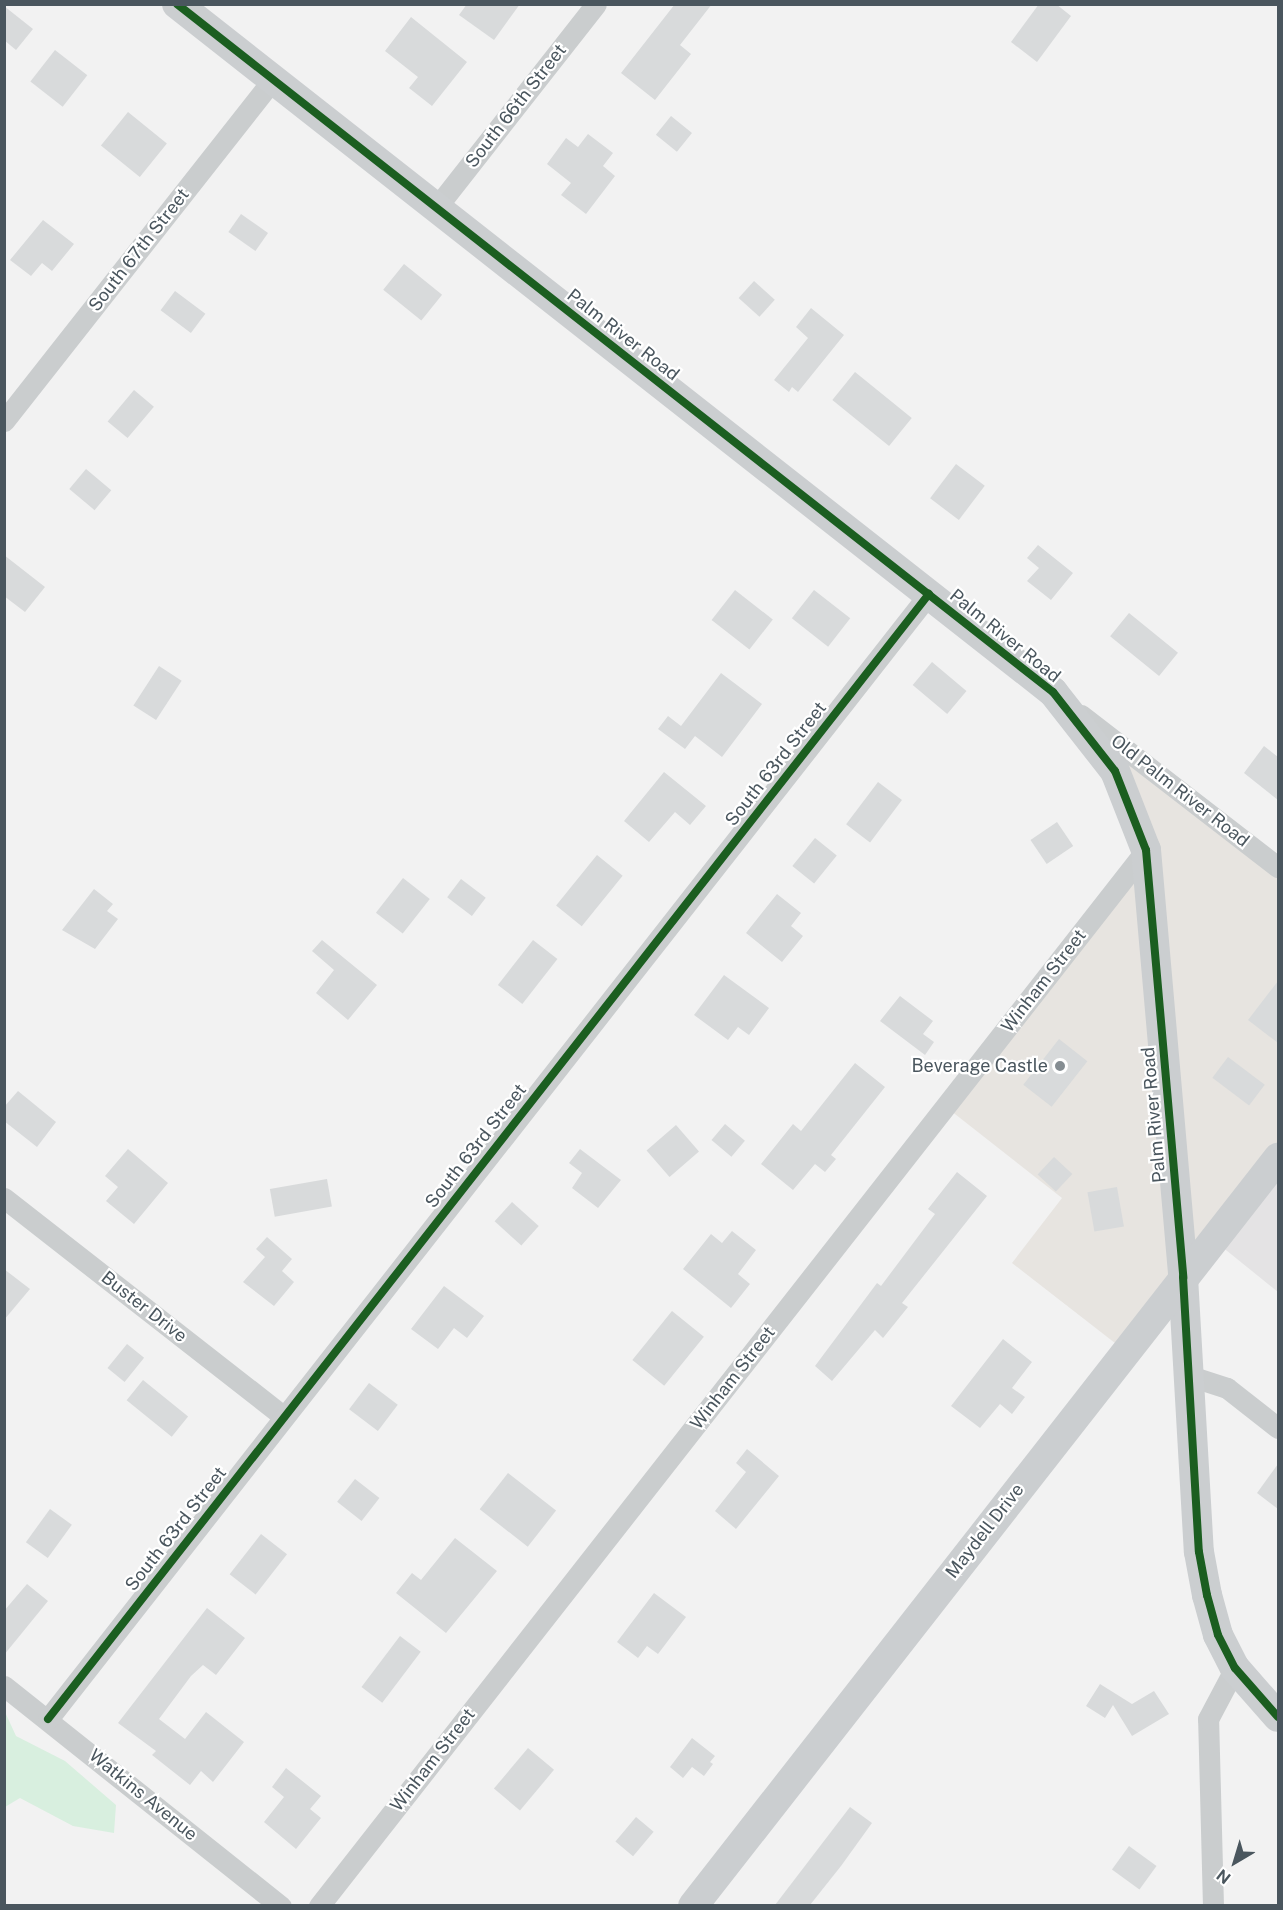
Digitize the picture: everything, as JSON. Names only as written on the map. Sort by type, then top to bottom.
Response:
[{"type":"street","name":"Palm River Road","points":[[177,4],[1053,692],[1115,771],[1146,850],[1183,1277],[1199,1552],[1218,1635],[1235,1668],[1278,1717]]},
{"type":"street","name":"South 66th Street","points":[[436,208],[596,4]]},
{"type":"street","name":"South 67th Street","points":[[4,421],[273,79]]},
{"type":"street","name":"South 63rd Street","points":[[48,1719],[929,594]]},
{"type":"street","name":"Old Palm River Road","points":[[1053,692],[1278,867]]},
{"type":"street","name":"Winham Street","points":[[319,1905],[1146,850]]},
{"type":"street","name":"Maydell Drive","points":[[693,1905],[1278,1158]]},
{"type":"street","name":"Buster Drive","points":[[4,1198],[283,1416]]},
{"type":"street","points":[[1190,1376],[1227,1388],[1278,1428]]},
{"type":"street","points":[[1213,1905],[1208,1719],[1235,1668]]},
{"type":"street","name":"Watkins Avenue","points":[[4,1686],[281,1905]]},
{"type":"shaded area","points":[[1096,738],[1278,867],[1278,1155],[1189,1267],[1151,866]]},
{"type":"shaded area","points":[[1144,857],[1181,1277],[1124,1350],[1012,1263],[1062,1198],[946,1107]]},
{"type":"shaded area","points":[[1278,1162],[1278,1292],[1216,1242]]},
{"type":"green space","points":[[5,1712],[16,1736],[65,1761],[116,1805],[114,1833],[73,1826],[20,1798],[5,1807]]},
{"type":"building","points":[[467,4],[520,4],[494,40],[459,15]]},
{"type":"building","points":[[675,4],[712,4],[680,45],[691,54],[655,100],[621,73]]},
{"type":"building","points":[[1039,4],[1056,4],[1071,16],[1037,62],[1011,42]]},
{"type":"building","points":[[4,6],[33,29],[16,50],[4,40]]},
{"type":"building","points":[[411,17],[467,62],[432,106],[409,88],[418,77],[385,51]]},
{"type":"building","points":[[55,50],[87,75],[63,107],[30,82]]},
{"type":"building","points":[[128,112],[167,143],[140,177],[101,145]]},
{"type":"building","points":[[671,116],[692,133],[677,152],[656,135]]},
{"type":"building","points":[[588,134],[613,153],[603,166],[615,176],[586,214],[561,195],[571,183],[547,164],[566,138],[578,147]]},
{"type":"building","points":[[241,214],[268,233],[255,251],[228,232]]},
{"type":"building","points":[[43,220],[74,244],[52,271],[42,263],[31,276],[10,260]]},
{"type":"building","points":[[404,264],[442,295],[421,320],[383,290]]},
{"type":"building","points":[[754,281],[775,300],[759,317],[739,298]]},
{"type":"building","points":[[175,291],[205,314],[191,333],[161,310]]},
{"type":"building","points":[[811,308],[844,335],[798,392],[792,387],[789,392],[774,380],[808,338],[796,327]]},
{"type":"building","points":[[855,372],[912,418],[889,446],[832,400]]},
{"type":"building","points":[[134,390],[154,407],[128,438],[108,421]]},
{"type":"building","points":[[956,464],[985,486],[959,520],[930,498]]},
{"type":"building","points":[[86,469],[111,490],[95,510],[69,489]]},
{"type":"building","points":[[1038,545],[1073,573],[1051,600],[1027,581],[1039,568],[1027,558]]},
{"type":"building","points":[[4,555],[45,587],[25,612],[4,596]]},
{"type":"building","points":[[735,590],[773,620],[749,649],[712,620]]},
{"type":"building","points":[[814,590],[850,618],[828,647],[792,618]]},
{"type":"building","points":[[1129,613],[1178,653],[1159,676],[1110,636]]},
{"type":"building","points":[[932,662],[966,691],[947,714],[913,685]]},
{"type":"building","points":[[159,666],[182,681],[156,720],[133,705]]},
{"type":"building","points":[[721,673],[762,704],[722,757],[695,736],[685,749],[658,729],[668,716],[681,726]]},
{"type":"building","points":[[1264,746],[1278,757],[1278,800],[1244,773]]},
{"type":"building","points":[[664,772],[706,806],[690,825],[675,812],[649,842],[624,821]]},
{"type":"building","points":[[878,782],[902,800],[870,842],[846,824]]},
{"type":"building","points":[[1057,822],[1073,846],[1047,864],[1030,840]]},
{"type":"building","points":[[815,838],[837,856],[814,884],[792,866]]},
{"type":"building","points":[[597,855],[623,876],[582,926],[556,906]]},
{"type":"building","points":[[403,878],[430,899],[403,934],[376,913]]},
{"type":"building","points":[[461,879],[486,898],[472,916],[447,897]]},
{"type":"building","points":[[94,889],[113,904],[107,911],[118,919],[95,949],[62,930]]},
{"type":"building","points":[[777,894],[801,913],[791,926],[803,936],[782,962],[746,933]]},
{"type":"building","points":[[322,940],[377,985],[348,1020],[316,993],[334,970],[312,951]]},
{"type":"building","points":[[533,940],[557,959],[522,1004],[498,985]]},
{"type":"building","points":[[724,975],[769,1008],[749,1035],[738,1027],[728,1040],[694,1015]]},
{"type":"building","points":[[1278,981],[1278,1043],[1248,1020]]},
{"type":"building","points":[[900,996],[933,1021],[923,1034],[934,1042],[925,1055],[880,1021]]},
{"type":"building","points":[[1059,1039],[1087,1061],[1052,1107],[1023,1085]]},
{"type":"building","points":[[1228,1057],[1265,1085],[1249,1105],[1212,1078]]},
{"type":"building","points":[[855,1063],[885,1087],[831,1155],[836,1159],[825,1172],[815,1164],[793,1190],[761,1164],[793,1124],[801,1131]]},
{"type":"building","points":[[18,1091],[56,1122],[37,1147],[4,1121],[4,1107]]},
{"type":"building","points":[[725,1124],[745,1141],[731,1157],[712,1140]]},
{"type":"building","points":[[676,1125],[699,1151],[670,1177],[647,1151]]},
{"type":"building","points":[[128,1149],[168,1183],[134,1224],[106,1201],[118,1187],[105,1176]]},
{"type":"building","points":[[580,1149],[621,1180],[598,1208],[572,1188],[582,1173],[569,1163]]},
{"type":"building","points":[[1054,1157],[1072,1174],[1056,1192],[1038,1175]]},
{"type":"building","points":[[957,1172],[987,1196],[902,1303],[908,1307],[883,1338],[875,1330],[832,1381],[815,1366],[877,1283],[881,1286],[935,1214],[928,1209]]},
{"type":"building","points":[[327,1179],[332,1207],[275,1217],[270,1189]]},
{"type":"building","points":[[1117,1187],[1124,1226],[1094,1232],[1087,1192]]},
{"type":"building","points":[[512,1202],[539,1226],[521,1245],[495,1221]]},
{"type":"building","points":[[732,1231],[756,1250],[738,1274],[750,1284],[731,1308],[683,1269],[711,1234],[722,1243]]},
{"type":"building","points":[[267,1237],[292,1259],[282,1271],[294,1282],[274,1306],[243,1282],[265,1257],[256,1249]]},
{"type":"building","points":[[4,1269],[30,1289],[4,1320]]},
{"type":"building","points":[[444,1286],[484,1316],[467,1338],[454,1328],[438,1349],[411,1329]]},
{"type":"building","points":[[672,1311],[704,1337],[664,1386],[632,1360]]},
{"type":"building","points":[[1003,1339],[1032,1362],[1012,1388],[1025,1397],[1012,1414],[1000,1404],[980,1428],[951,1406]]},
{"type":"building","points":[[127,1344],[144,1358],[125,1382],[107,1368]]},
{"type":"building","points":[[143,1380],[188,1417],[172,1437],[127,1400]]},
{"type":"building","points":[[369,1383],[398,1405],[378,1431],[349,1409]]},
{"type":"building","points":[[747,1449],[779,1476],[736,1529],[715,1511],[746,1472],[736,1463]]},
{"type":"building","points":[[1278,1464],[1278,1509],[1257,1493]]},
{"type":"building","points":[[508,1473],[556,1511],[528,1547],[480,1509]]},
{"type":"building","points":[[355,1479],[379,1498],[362,1521],[337,1502]]},
{"type":"building","points":[[50,1509],[72,1525],[48,1558],[26,1542]]},
{"type":"building","points":[[261,1534],[287,1554],[256,1595],[230,1574]]},
{"type":"building","points":[[455,1538],[497,1571],[446,1633],[396,1593],[412,1573],[421,1580]]},
{"type":"building","points":[[27,1584],[48,1601],[4,1655],[4,1611]]},
{"type":"building","points":[[654,1593],[686,1617],[658,1654],[647,1646],[638,1658],[617,1642]]},
{"type":"building","points":[[207,1608],[245,1638],[216,1675],[203,1665],[191,1676],[159,1719],[185,1739],[206,1712],[244,1742],[213,1782],[201,1771],[190,1785],[152,1755],[156,1751],[118,1723]]},
{"type":"building","points":[[400,1636],[421,1652],[382,1703],[361,1687]]},
{"type":"building","points":[[1100,1684],[1132,1704],[1154,1691],[1169,1714],[1132,1736],[1113,1705],[1105,1718],[1086,1706]]},
{"type":"building","points":[[692,1738],[715,1756],[710,1762],[713,1764],[704,1776],[692,1767],[683,1778],[670,1767]]},
{"type":"building","points":[[528,1748],[554,1770],[520,1810],[494,1789]]},
{"type":"building","points":[[286,1768],[321,1796],[310,1809],[321,1818],[296,1849],[264,1822],[284,1797],[272,1787]]},
{"type":"building","points":[[850,1807],[872,1823],[841,1866],[810,1905],[775,1905]]},
{"type":"building","points":[[636,1817],[654,1832],[633,1856],[615,1842]]},
{"type":"building","points":[[1129,1846],[1157,1866],[1139,1889],[1112,1869]]},
{"type":"cycle path","points":[[177,4],[1053,692],[1115,771],[1146,850],[1183,1277],[1199,1552],[1218,1635],[1235,1668],[1278,1717]]},
{"type":"cycle path","points":[[48,1719],[929,594]]},
{"type":"place","name":"Beverage Castle","points":[[1060,1066]]}]
